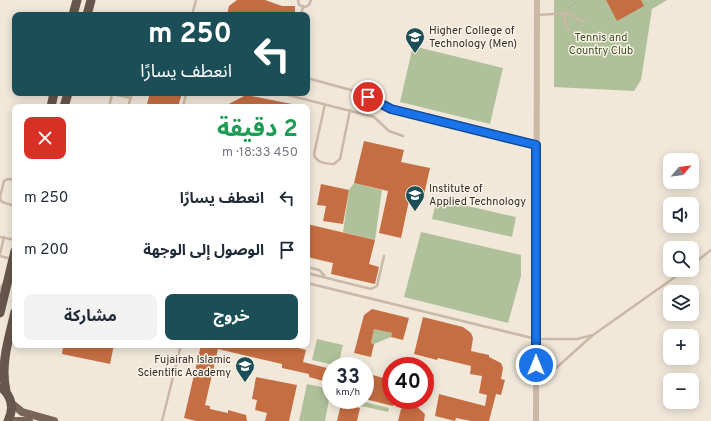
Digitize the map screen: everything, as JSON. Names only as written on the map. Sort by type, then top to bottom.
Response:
[{"type":"highway","points":[[74,12],[77,0]]},
{"type":"highway","points":[[88,12],[91,0]]},
{"type":"highway","points":[[0,313],[12,263]]},
{"type":"highway","points":[[8,421],[11,412],[11,404],[3,389],[3,364],[12,325]]},
{"type":"main road","points":[[11,404],[26,414],[54,421]]},
{"type":"main road","points":[[12,421],[29,421]]},
{"type":"street","points":[[536,421],[537,0]]},
{"type":"lane","points":[[193,12],[196,0]]},
{"type":"lane","points":[[298,0],[299,4],[303,7]]},
{"type":"lane","points":[[303,7],[309,5],[311,0]]},
{"type":"lane","points":[[302,12],[303,7]]},
{"type":"lane","points":[[537,15],[564,13],[572,14],[584,22]]},
{"type":"lane","points":[[564,13],[564,23],[569,30]]},
{"type":"lane","points":[[310,79],[351,90],[391,109],[536,145]]},
{"type":"lane","points":[[123,96],[131,98],[129,104]]},
{"type":"lane","points":[[292,96],[374,117],[389,131],[402,136]]},
{"type":"lane","points":[[325,104],[314,154],[316,159],[320,162],[334,164],[340,159],[350,110]]},
{"type":"lane","points":[[12,180],[8,179],[4,181],[0,197],[2,202],[12,205]]},
{"type":"lane","points":[[12,239],[2,237],[0,255],[12,255]]},
{"type":"lane","points":[[699,259],[711,250]]},
{"type":"lane","points":[[310,274],[374,288],[377,286],[384,256]]},
{"type":"lane","points":[[310,268],[319,270],[324,276]]},
{"type":"lane","points":[[0,290],[6,274],[10,271]]},
{"type":"lane","points":[[536,386],[593,335],[675,277]]},
{"type":"lane","points":[[310,284],[536,339],[577,339],[593,335]]},
{"type":"lane","points":[[162,421],[179,348]]},
{"type":"path","points":[[568,8],[578,0]]},
{"type":"green space","name":"Tennis and Country Club","points":[[554,0],[667,0],[652,9],[641,80],[634,91],[554,87]]},
{"type":"green space","points":[[413,46],[503,68],[490,124],[400,102]]},
{"type":"green space","points":[[354,183],[382,190],[375,240],[343,232],[349,190]]},
{"type":"green space","points":[[437,199],[516,217],[512,237],[432,219]]},
{"type":"green space","points":[[421,232],[521,255],[521,276],[508,323],[404,297]]},
{"type":"green space","points":[[374,329],[392,333],[391,337],[374,344],[371,343]]},
{"type":"green space","points":[[317,339],[343,345],[340,357],[322,357],[322,362],[312,360]]},
{"type":"green space","points":[[307,384],[322,387],[322,409],[327,409],[325,421],[299,421]]},
{"type":"green space","points":[[374,404],[382,406],[382,409],[389,409],[388,412],[374,409]]},
{"type":"building","points":[[237,0],[265,0],[282,6],[295,6],[295,12],[228,12],[229,6]]},
{"type":"building","points":[[606,0],[641,0],[644,6],[617,21]]},
{"type":"building","points":[[149,96],[181,96],[179,104],[147,104]]},
{"type":"building","points":[[244,96],[251,96],[292,104],[229,104]]},
{"type":"building","points":[[364,141],[404,150],[401,162],[430,168],[423,199],[410,196],[401,238],[379,233],[388,191],[354,183]]},
{"type":"building","points":[[321,184],[349,190],[343,224],[323,221],[326,206],[317,205]]},
{"type":"building","points":[[310,225],[375,240],[369,264],[379,267],[375,284],[331,274],[333,263],[310,258]]},
{"type":"building","points":[[372,309],[409,318],[403,340],[391,337],[392,333],[374,329],[371,343],[374,344],[371,357],[354,353],[364,315]]},
{"type":"building","points":[[423,317],[463,327],[471,333],[473,338],[471,351],[489,355],[489,357],[501,363],[503,368],[501,379],[505,380],[501,395],[496,394],[489,421],[471,421],[456,418],[455,421],[435,416],[439,394],[485,406],[487,395],[479,393],[482,376],[470,374],[471,366],[414,354]]},
{"type":"building","points":[[63,348],[113,348],[110,364],[62,354]]},
{"type":"building","points":[[200,348],[298,348],[306,350],[303,362],[322,367],[322,381],[309,377],[309,374],[282,368],[282,364],[218,349],[205,405],[210,406],[210,409],[228,413],[228,410],[246,415],[247,421],[196,421],[184,418]]},
{"type":"building","points":[[374,375],[382,378],[382,403],[374,401]]},
{"type":"building","points":[[256,377],[297,385],[289,421],[265,421],[267,413],[255,410],[257,400],[252,399]]},
{"type":"building","points":[[340,409],[360,409],[357,421],[337,421]]},
{"type":"building","points":[[401,409],[420,409],[425,414],[424,421],[398,421]]},
{"type":"place","name":"Higher College of Technology (Men)","points":[[415,54]]},
{"type":"place","name":"Institute of Applied Technology","points":[[415,212]]},
{"type":"place","name":"Fujairah Islamic Scientific Academy","points":[[245,383]]},
{"type":"route","points":[[368,97],[391,109],[536,145],[536,365]]}]
